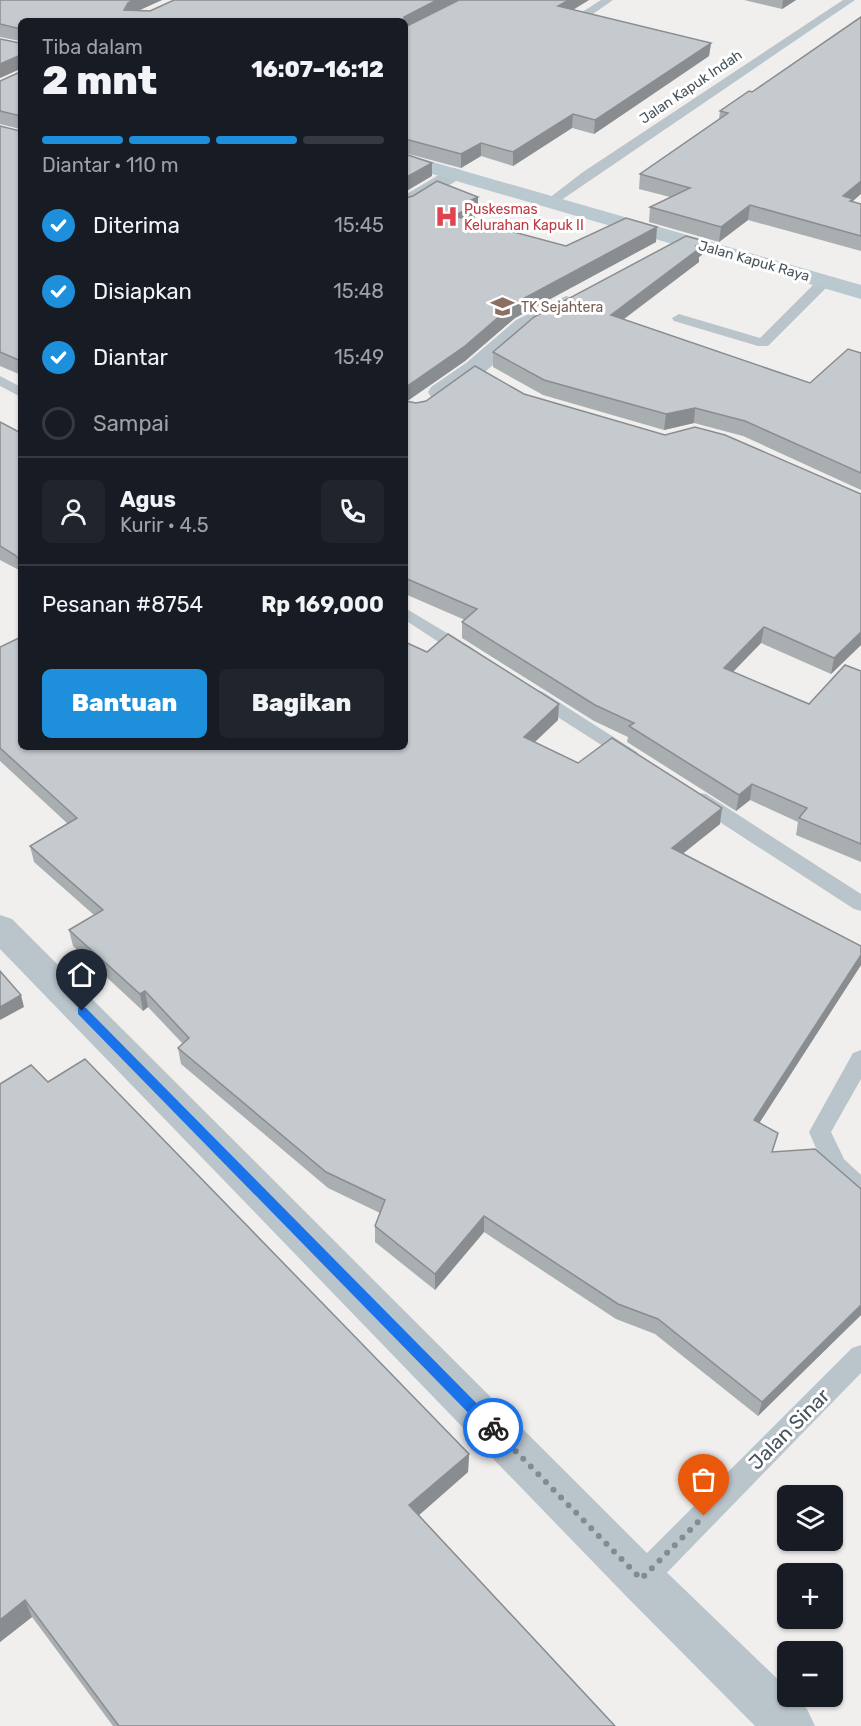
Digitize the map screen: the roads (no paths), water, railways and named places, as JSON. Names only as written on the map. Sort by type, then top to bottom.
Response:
[{"type":"main road","name":"Jalan Kapuk Raya","points":[[408,161],[861,292]]},
{"type":"street","points":[[408,202],[454,174]]},
{"type":"street","points":[[652,256],[681,240]]},
{"type":"street","points":[[426,402],[484,374],[524,325],[584,293]]},
{"type":"street","points":[[0,928],[641,1579],[790,1726]]},
{"type":"lane","points":[[586,14],[608,0]]},
{"type":"lane","name":"Jalan Kapuk Indah","points":[[550,202],[597,168],[850,0]]},
{"type":"lane","points":[[679,318],[763,343],[824,282]]},
{"type":"lane","points":[[0,380],[18,391]]},
{"type":"lane","points":[[408,615],[486,664]]},
{"type":"lane","points":[[526,690],[648,767]]},
{"type":"lane","points":[[688,792],[861,904]]},
{"type":"lane","points":[[861,1059],[820,1132],[835,1165],[861,1190]]},
{"type":"lane","name":"Jalan Sinar","points":[[641,1579],[861,1356]]},
{"type":"place","name":"Puskesmas Kelurahan Kapuk II","points":[[446,217]]},
{"type":"place","name":"TK Sejahtera","points":[[503,307]]}]
